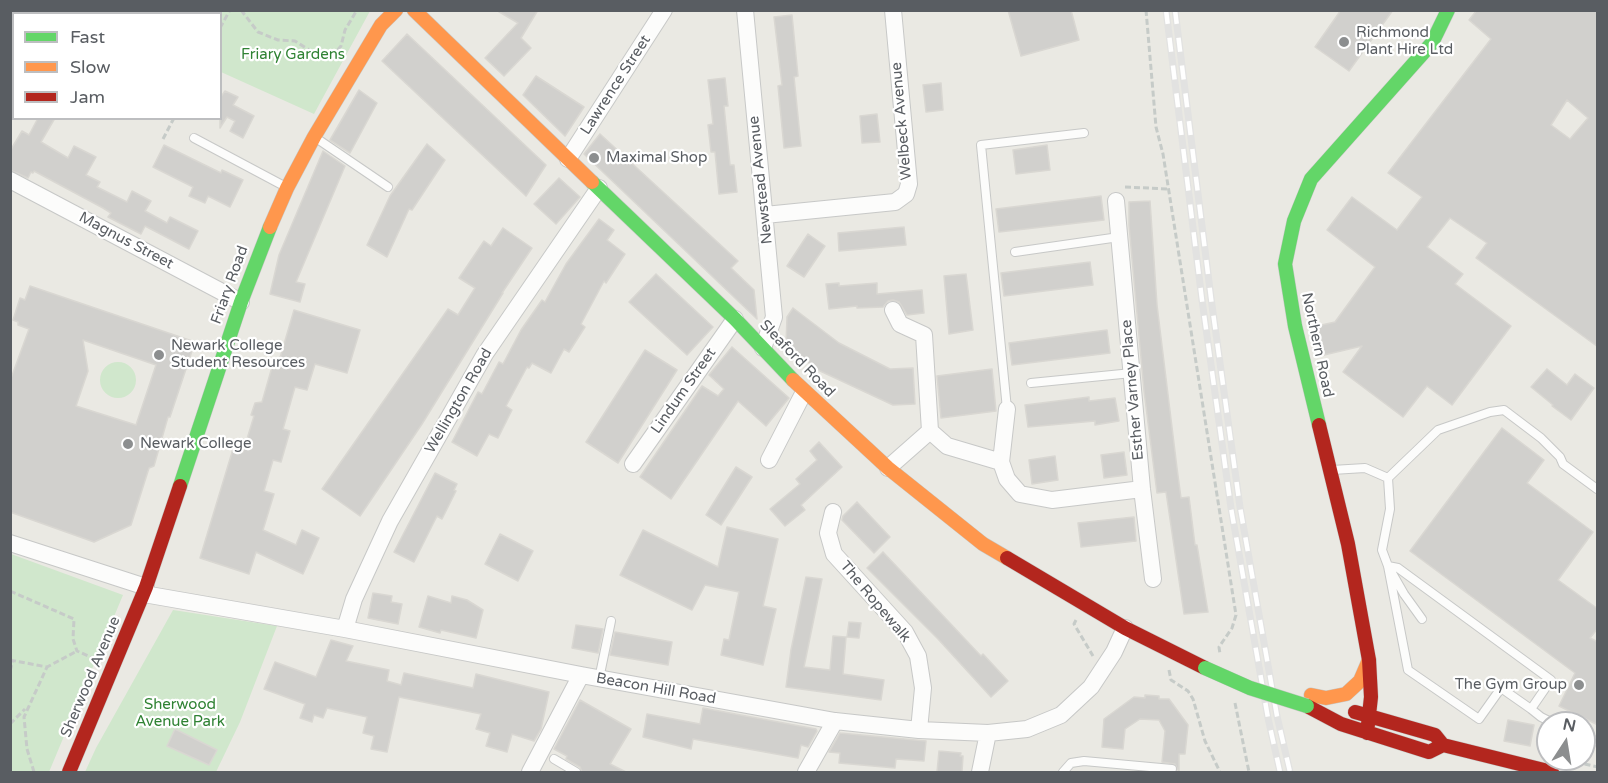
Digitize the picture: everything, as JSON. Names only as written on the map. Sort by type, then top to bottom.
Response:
[{"type":"street","name":"Friary Road","points":[[145,591],[241,302],[264,240],[287,188],[314,137],[381,25],[396,10]]},
{"type":"street","name":"Sleaford Road","points":[[414,10],[735,319],[804,392],[888,468],[983,544],[1125,628],[1204,668],[1250,688],[1309,701]]},
{"type":"street","name":"Lawrence Street","points":[[568,159],[664,10]]},
{"type":"street","name":"Newstead Avenue","points":[[745,10],[774,316],[764,348]]},
{"type":"street","name":"Welbeck Avenue","points":[[765,215],[895,202],[906,195],[909,184],[893,10]]},
{"type":"street","name":"Northern Road","points":[[1367,734],[1371,698],[1370,660],[1348,544],[1294,326],[1285,264],[1294,221],[1311,179],[1432,43],[1448,10]]},
{"type":"street","name":"Magnus Street","points":[[10,180],[241,302]]},
{"type":"street","name":"Wellington Road","points":[[345,629],[354,599],[390,521],[474,375],[599,188]]},
{"type":"street","name":"Esther Varney Place","points":[[1116,201],[1142,489],[1153,579]]},
{"type":"street","points":[[893,310],[900,324],[924,335],[930,431],[947,446],[1001,462]]},
{"type":"street","name":"Lindum Street","points":[[633,464],[735,319]]},
{"type":"street","points":[[769,460],[804,392]]},
{"type":"street","points":[[1006,409],[1001,462],[1007,479],[1020,494],[1052,500],[1142,489]]},
{"type":"street","points":[[888,468],[930,431]]},
{"type":"street","name":"The Ropewalk","points":[[833,512],[828,533],[834,554],[905,632],[918,656],[923,688],[919,729]]},
{"type":"street","name":"Beacon Hill Road","points":[[10,543],[145,591],[835,722],[919,729],[988,733],[1027,729],[1061,715],[1091,687],[1114,652],[1125,628]]},
{"type":"street","name":"Sherwood Avenue","points":[[69,772],[145,591]]},
{"type":"street","points":[[1309,701],[1346,694],[1360,681],[1370,660]]},
{"type":"street","points":[[530,772],[581,675]]},
{"type":"street","points":[[1309,701],[1435,735],[1443,745],[1552,772]]},
{"type":"street","points":[[1309,701],[1341,724],[1367,734],[1429,752],[1443,745]]},
{"type":"street","points":[[806,772],[835,722]]},
{"type":"street","points":[[982,772],[988,733]]},
{"type":"lane","points":[[1006,409],[981,146],[1084,134]]},
{"type":"lane","points":[[314,137],[388,188]]},
{"type":"lane","points":[[194,138],[287,188]]},
{"type":"lane","points":[[1015,252],[1119,237]]},
{"type":"lane","points":[[1031,383],[1132,373]]},
{"type":"lane","points":[[1422,619],[1404,594],[1382,550],[1390,509],[1388,478],[1438,429],[1490,412],[1504,410],[1540,438],[1560,457],[1563,464],[1597,489]]},
{"type":"lane","points":[[1329,470],[1365,468],[1388,478]]},
{"type":"lane","points":[[1388,566],[1398,568],[1551,680],[1532,708]]},
{"type":"lane","points":[[1388,566],[1408,670],[1479,718],[1501,688],[1536,712]]},
{"type":"lane","points":[[599,679],[611,621]]},
{"type":"lane","points":[[554,759],[576,772]]},
{"type":"lane","points":[[1063,772],[1071,763],[1084,761],[1172,769]]},
{"type":"path","points":[[222,24],[230,10]]},
{"type":"path","points":[[241,10],[258,32],[278,40],[296,41],[317,55],[326,57],[332,57],[341,46],[345,30],[357,10]]},
{"type":"path","points":[[1146,10],[1156,127],[1168,189],[1236,615],[1232,627],[1219,647],[1220,657]]},
{"type":"path","points":[[163,139],[173,120]]},
{"type":"path","points":[[1116,201],[1118,187],[1168,189]]},
{"type":"path","points":[[10,591],[74,619],[73,639],[77,651],[47,668],[26,708],[24,732],[34,772]]},
{"type":"path","points":[[1078,616],[1074,624],[1096,663]]},
{"type":"path","points":[[10,671],[12,660],[47,668]]},
{"type":"path","points":[[1169,670],[1171,680],[1188,691],[1193,699],[1200,728],[1220,772]]},
{"type":"path","points":[[1235,702],[1249,772]]},
{"type":"path","points":[[10,724],[26,708]]},
{"type":"green space","name":"Friary Gardens","points":[[173,10],[370,11],[314,114],[222,72],[222,12],[172,12]]},
{"type":"green space","points":[[118,362],[131,367],[136,380],[131,393],[118,398],[105,393],[100,380],[105,367]]},
{"type":"green space","points":[[11,554],[123,595],[49,772],[11,772]]},
{"type":"green space","name":"Sherwood Avenue Park","points":[[173,610],[277,626],[240,722],[216,772],[85,772],[96,748]]},
{"type":"building","points":[[496,10],[538,10],[521,38],[531,48],[504,76],[485,58],[518,23]]},
{"type":"building","points":[[1008,10],[1071,10],[1079,40],[1021,56]]},
{"type":"building","name":"Richmond Plant Hire Ltd","points":[[1341,10],[1393,10],[1349,71],[1315,47]]},
{"type":"building","points":[[1477,10],[1598,10],[1598,347],[1476,258],[1487,243],[1450,218],[1427,247],[1463,274],[1455,284],[1511,326],[1452,405],[1427,386],[1403,417],[1343,372],[1362,346],[1324,355],[1317,326],[1335,322],[1375,267],[1327,230],[1352,197],[1397,230],[1422,197],[1388,173],[1491,39],[1469,20]],"holes":[[[1567,100],[1588,118],[1570,139],[1551,125]]]},
{"type":"building","points":[[792,15],[798,76],[794,77],[801,146],[784,148],[778,86],[782,85],[774,17]]},
{"type":"building","points":[[407,34],[546,165],[526,196],[382,61]]},
{"type":"building","points":[[536,76],[584,107],[565,136],[523,95]]},
{"type":"building","points":[[725,78],[728,106],[724,106],[730,165],[734,165],[737,192],[719,194],[715,152],[711,152],[708,125],[713,124],[708,80]]},
{"type":"building","points":[[941,83],[943,110],[926,112],[923,85]]},
{"type":"building","points":[[359,90],[377,103],[350,153],[330,140]]},
{"type":"building","points":[[225,91],[238,97],[233,105],[254,116],[243,138],[230,131],[235,121],[227,117],[220,128],[222,95]]},
{"type":"building","points":[[877,114],[880,142],[862,143],[860,116]]},
{"type":"building","points":[[37,120],[54,120],[41,142],[68,158],[74,146],[96,157],[86,175],[100,182],[97,187],[127,202],[132,191],[151,201],[145,211],[167,223],[170,217],[198,231],[189,249],[145,226],[141,234],[108,217],[111,213],[103,208],[34,171],[28,178],[10,170],[10,151],[22,131],[29,135]]},
{"type":"building","points":[[600,134],[738,261],[731,268],[754,290],[757,319],[584,154]]},
{"type":"building","points":[[427,144],[445,160],[412,210],[409,209],[387,257],[367,245],[390,196]]},
{"type":"building","points":[[164,145],[221,173],[222,170],[243,180],[230,207],[208,196],[205,203],[189,196],[193,187],[153,167]]},
{"type":"building","points":[[1047,145],[1050,170],[1016,174],[1013,150]]},
{"type":"building","points":[[323,151],[345,166],[296,282],[305,284],[300,302],[270,294],[279,255]]},
{"type":"building","points":[[559,178],[580,197],[556,224],[534,204]]},
{"type":"building","points":[[1101,196],[1104,220],[999,232],[996,209]]},
{"type":"building","points":[[1150,201],[1157,305],[1181,498],[1189,497],[1195,545],[1197,545],[1208,612],[1184,614],[1166,492],[1157,493],[1144,391],[1129,225],[1129,202]]},
{"type":"building","points":[[599,219],[614,230],[607,240],[625,254],[606,283],[604,281],[581,324],[585,327],[569,352],[564,349],[551,373],[532,363],[529,368],[527,367],[506,406],[512,410],[498,438],[489,434],[477,456],[452,442],[478,392],[482,394],[499,362],[503,364],[521,330],[542,300],[545,302],[566,264]]},
{"type":"building","points":[[904,227],[906,245],[839,251],[838,233]]},
{"type":"building","points":[[503,228],[532,248],[422,424],[360,516],[322,489],[448,309],[458,315],[475,288],[459,278],[484,241],[491,246]]},
{"type":"building","points":[[808,234],[825,246],[804,277],[787,266]]},
{"type":"building","points":[[1090,262],[1093,285],[1004,296],[1001,273]]},
{"type":"building","points":[[656,274],[713,327],[687,355],[629,302]]},
{"type":"building","points":[[966,274],[973,330],[949,334],[944,276]]},
{"type":"building","points":[[839,283],[839,286],[877,283],[877,294],[922,290],[924,313],[907,315],[899,302],[893,300],[888,301],[883,307],[857,308],[857,306],[829,309],[826,284]]},
{"type":"building","points":[[30,286],[195,342],[170,417],[168,417],[154,466],[149,468],[131,525],[94,542],[10,512],[10,381],[29,329],[18,325],[18,322],[13,320],[20,298],[25,300]],"holes":[[[83,340],[156,365],[136,425],[76,406],[88,371]]]},
{"type":"building","points":[[793,308],[839,343],[890,369],[913,368],[915,404],[893,405],[818,370],[786,345],[787,317]]},
{"type":"building","points":[[294,310],[360,330],[347,373],[315,364],[307,390],[295,387],[283,429],[290,431],[281,462],[273,460],[264,491],[274,494],[263,530],[296,545],[302,530],[319,538],[303,574],[256,552],[249,574],[200,558],[233,449],[243,452],[254,416],[251,415],[255,403],[262,402],[272,367],[277,368]]},
{"type":"building","points":[[1107,330],[1110,353],[1012,365],[1009,343]]},
{"type":"building","points":[[732,347],[789,398],[766,426],[738,401],[671,499],[640,477],[702,386],[718,396],[724,389],[709,375]]},
{"type":"building","points":[[645,350],[677,370],[618,463],[586,442]]},
{"type":"building","points":[[992,369],[996,411],[941,418],[937,376]]},
{"type":"building","points":[[1547,369],[1567,385],[1575,374],[1594,388],[1571,420],[1531,387]]},
{"type":"building","points":[[1089,397],[1089,401],[1115,398],[1119,421],[1095,425],[1095,421],[1028,427],[1025,405]]},
{"type":"building","points":[[1502,428],[1544,460],[1527,483],[1593,532],[1558,580],[1598,609],[1598,628],[1590,638],[1598,642],[1598,725],[1596,724],[1596,711],[1569,711],[1559,706],[1575,673],[1410,551]]},
{"type":"building","points":[[819,442],[842,467],[801,505],[805,510],[785,526],[770,509],[800,484],[796,479],[817,460],[810,451]]},
{"type":"building","points":[[1124,452],[1127,475],[1104,478],[1101,455]]},
{"type":"building","points":[[1055,456],[1058,480],[1032,484],[1029,460]]},
{"type":"building","points":[[736,467],[752,477],[721,525],[706,515]]},
{"type":"building","points":[[435,473],[457,484],[454,490],[456,491],[442,519],[437,516],[414,562],[394,552]]},
{"type":"building","points":[[857,502],[890,537],[874,553],[842,520]]},
{"type":"building","points":[[1134,517],[1136,541],[1081,547],[1078,523]]},
{"type":"building","points":[[727,527],[778,539],[763,606],[776,609],[763,665],[721,655],[724,639],[729,640],[739,592],[705,585],[692,610],[620,575],[643,530],[718,567]]},
{"type":"building","points":[[500,534],[533,551],[518,581],[485,564]]},
{"type":"building","points":[[883,552],[981,656],[983,654],[1008,681],[991,697],[938,639],[867,568]]},
{"type":"building","points":[[806,577],[822,579],[804,667],[830,670],[833,636],[846,637],[843,674],[884,680],[881,700],[786,687]]},
{"type":"building","points":[[373,593],[392,596],[391,602],[402,604],[398,624],[368,618]]},
{"type":"building","points":[[428,596],[451,603],[452,596],[467,600],[483,610],[476,638],[441,630],[440,633],[419,627]]},
{"type":"building","points":[[849,622],[861,623],[859,638],[847,637]]},
{"type":"building","points":[[576,625],[603,629],[598,653],[572,648]]},
{"type":"building","points":[[615,632],[672,642],[668,665],[610,655]]},
{"type":"building","points":[[331,640],[353,646],[346,661],[389,670],[387,681],[401,685],[404,673],[473,688],[476,674],[549,692],[541,729],[534,741],[512,734],[507,752],[486,746],[490,733],[476,729],[481,714],[399,697],[387,752],[371,749],[374,736],[363,733],[367,717],[327,708],[323,718],[314,715],[312,722],[300,718],[305,704],[264,689],[275,662],[316,677]]},
{"type":"building","points":[[1145,695],[1169,699],[1188,725],[1185,754],[1179,754],[1179,772],[1175,764],[1162,762],[1165,731],[1159,720],[1140,719],[1125,729],[1123,749],[1102,747],[1104,719],[1134,697],[1145,698]]},
{"type":"building","points":[[580,700],[631,729],[610,764],[626,772],[582,772],[580,767],[566,759],[567,756],[554,749]]},
{"type":"building","points":[[703,708],[817,731],[808,747],[801,745],[798,758],[693,739],[691,749],[643,737],[647,714],[700,724]]},
{"type":"building","points":[[1508,720],[1534,725],[1530,746],[1504,741]]},
{"type":"building","points":[[175,729],[217,750],[209,765],[167,746]]},
{"type":"building","points":[[840,733],[926,741],[924,761],[896,759],[895,768],[839,763],[840,753],[829,752]]},
{"type":"building","points":[[939,751],[961,753],[960,756],[963,756],[962,772],[937,772]]},
{"type":"railway","points":[[1166,10],[1202,300],[1231,508],[1268,718],[1280,772]]},
{"type":"railway","points":[[1175,10],[1240,507],[1277,716],[1290,772]]},
{"type":"traffic: fast","points":[[1319,425],[1295,326],[1285,264],[1294,221],[1311,179],[1432,43],[1448,10]]},
{"type":"traffic: fast","points":[[592,182],[735,319],[793,380]]},
{"type":"traffic: fast","points":[[180,486],[241,302],[270,227]]},
{"type":"traffic: fast","points":[[1205,668],[1250,688],[1307,706]]},
{"type":"traffic: slow","points":[[270,227],[287,188],[314,137],[381,25],[396,10]]},
{"type":"traffic: slow","points":[[414,10],[592,182]]},
{"type":"traffic: slow","points":[[793,380],[888,468],[983,544],[1007,558]]},
{"type":"traffic: slow","points":[[1311,695],[1326,698],[1346,694],[1360,681],[1369,660]]},
{"type":"traffic: jam","points":[[1319,425],[1348,544],[1369,660],[1371,697],[1367,733]]},
{"type":"traffic: jam","points":[[69,772],[146,587],[180,486]]},
{"type":"traffic: jam","points":[[1007,558],[1125,628],[1205,668]]},
{"type":"traffic: jam","points":[[1307,706],[1341,724],[1429,752],[1443,745],[1552,772]]},
{"type":"traffic: jam","points":[[1355,712],[1435,735],[1443,745]]},
{"type":"place","name":"Richmond Plant Hire Ltd","points":[[1344,42]]},
{"type":"place","name":"Maximal Shop","points":[[594,158]]},
{"type":"place","name":"Newark College Student Resources","points":[[159,355]]},
{"type":"place","name":"Newark College","points":[[128,444]]},
{"type":"place","name":"The Gym Group","points":[[1579,685]]}]
